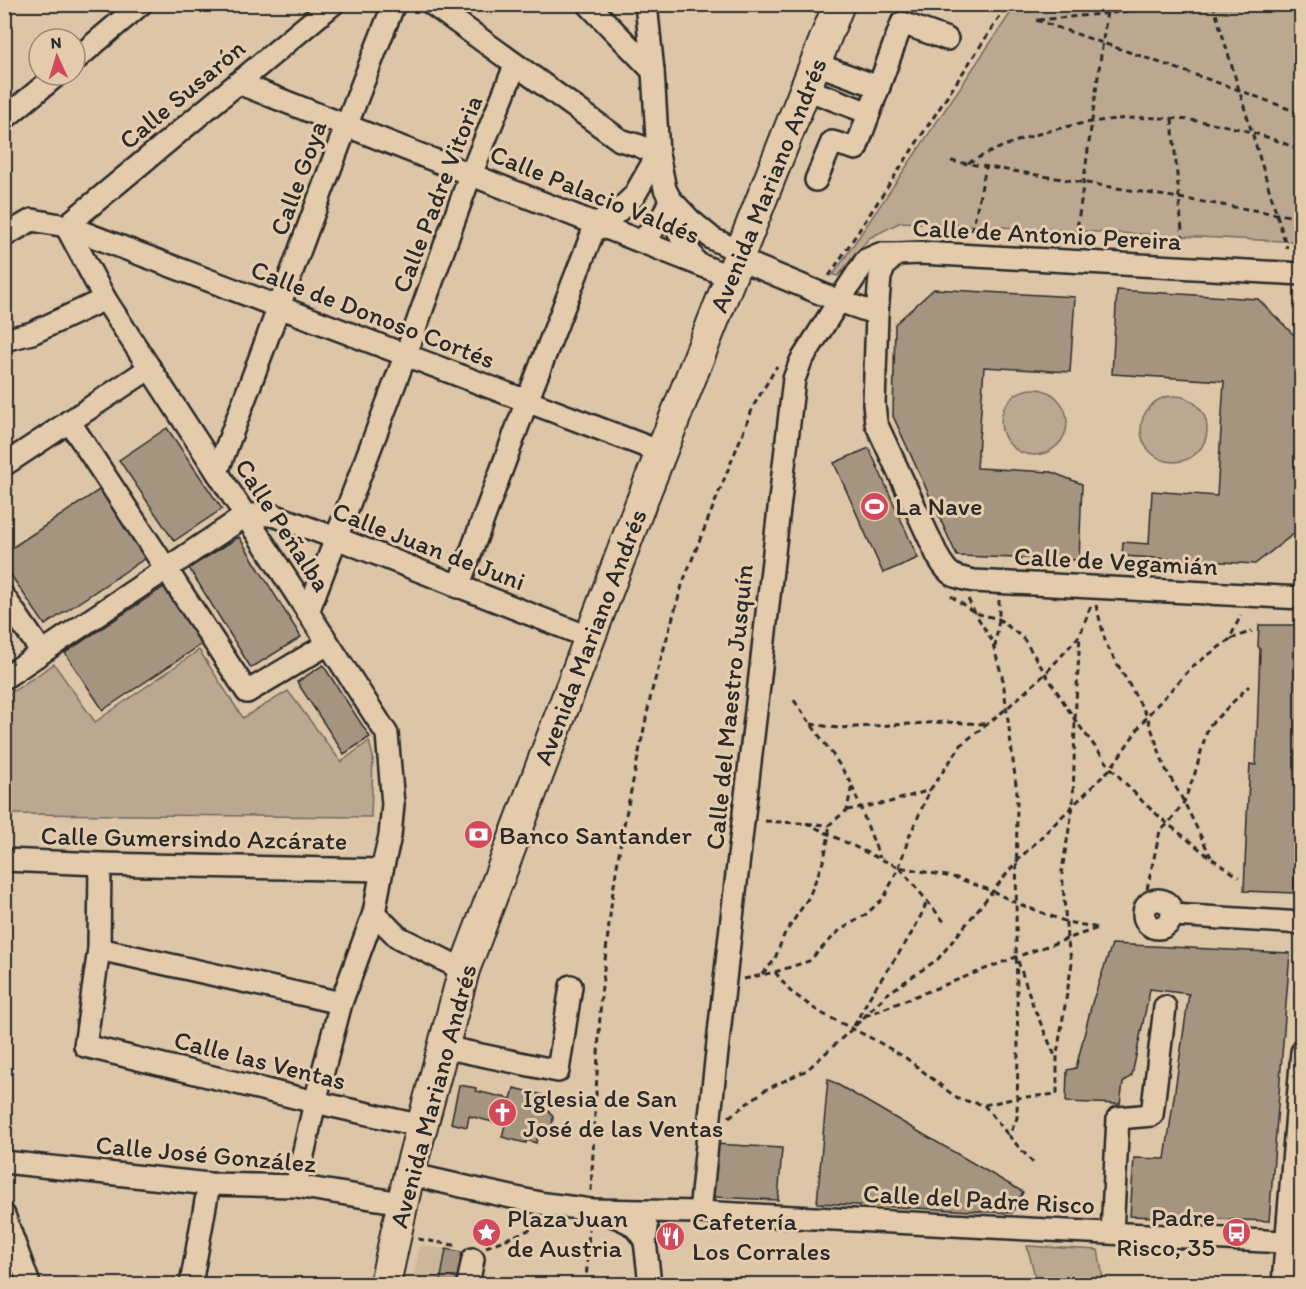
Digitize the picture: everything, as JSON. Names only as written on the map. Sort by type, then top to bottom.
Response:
[{"type":"main road","name":"Avenida Mariano Andrés","points":[[386,1284],[409,1174],[464,970],[661,452],[839,4]]},
{"type":"street","points":[[87,50],[141,4]]},
{"type":"street","name":"Calle Susarón","points":[[66,226],[333,4]]},
{"type":"street","name":"Calle Goya","points":[[217,472],[280,307],[345,125],[394,4]]},
{"type":"street","points":[[432,4],[620,140],[658,154]]},
{"type":"street","points":[[588,4],[653,71]]},
{"type":"street","points":[[646,4],[658,154],[665,189],[670,199],[736,263],[877,314]]},
{"type":"street","points":[[816,180],[832,142],[856,149],[902,23],[947,39]]},
{"type":"street","name":"Calle Padre Vitoria","points":[[308,612],[406,354],[471,174],[515,66]]},
{"type":"street","points":[[811,76],[879,87]]},
{"type":"street","points":[[811,76],[869,113]]},
{"type":"street","name":"Calle Palacio Valdés","points":[[238,83],[696,263],[736,263]]},
{"type":"street","points":[[4,119],[43,87]]},
{"type":"street","points":[[458,586],[596,224],[616,213],[637,192],[658,154]]},
{"type":"street","points":[[637,192],[652,193],[670,199]]},
{"type":"street","points":[[640,241],[664,217],[670,199]]},
{"type":"street","points":[[670,199],[673,222],[696,263]]},
{"type":"street","name":"Calle de Donoso Cortés","points":[[4,236],[32,220],[66,226],[661,452]]},
{"type":"street","name":"Calle Peñalba","points":[[66,226],[105,299],[387,734],[393,804],[390,836],[374,914],[341,1003],[296,1186]]},
{"type":"street","name":"Calle de Antonio Pereira","points":[[938,557],[876,423],[874,404],[880,277],[885,265],[897,254],[932,253],[1302,274]]},
{"type":"street","name":"Calle del Maestro Jusquín","points":[[698,1212],[701,1203],[774,539],[794,379],[801,361],[866,260],[880,254],[897,254]]},
{"type":"street","points":[[4,340],[32,333],[105,299]]},
{"type":"street","points":[[4,465],[150,368]]},
{"type":"street","points":[[69,421],[247,692],[328,644]]},
{"type":"street","name":"Calle Juan de Juni","points":[[245,516],[263,514],[276,516],[591,638]]},
{"type":"street","points":[[4,678],[245,516]]},
{"type":"street","name":"Calle de Vegamián","points":[[938,557],[945,570],[957,578],[974,581],[1302,598]]},
{"type":"street","points":[[4,597],[42,652]]},
{"type":"street","name":"Calle Gumersindo Azcárate","points":[[4,860],[382,870]]},
{"type":"street","points":[[100,864],[99,949],[341,1003]]},
{"type":"street","points":[[374,914],[398,937],[464,970]]},
{"type":"street","points":[[1172,915],[1302,923]]},
{"type":"street","name":"Calle las Ventas","points":[[99,949],[86,1046],[422,1126]]},
{"type":"street","points":[[443,1047],[558,1071],[571,986]]},
{"type":"street","name":"Calle del Padre Risco","points":[[1112,1233],[1118,1118],[1152,1115],[1165,1007]]},
{"type":"street","points":[[1284,1284],[1294,1243],[1302,1052]]},
{"type":"street","name":"Calle José González","points":[[4,1162],[209,1184],[296,1186],[402,1203]]},
{"type":"street","points":[[409,1174],[538,1203],[590,1209],[628,1222],[645,1241]]},
{"type":"street","points":[[191,1284],[209,1184]]},
{"type":"street","name":"Calle del Padre Risco","points":[[590,1209],[698,1212],[1294,1243]]},
{"type":"street","points":[[650,1284],[645,1241],[647,1228],[652,1219],[664,1211]]},
{"type":"street","points":[[4,1215],[29,1284]]},
{"type":"street","points":[[468,1284],[470,1251]]},
{"type":"path","points":[[825,281],[1008,4]]},
{"type":"path","points":[[1077,237],[1108,4]]},
{"type":"path","points":[[1207,4],[1036,20],[1302,114]]},
{"type":"path","points":[[1213,4],[1287,248]]},
{"type":"path","points":[[966,164],[992,151],[1054,129],[1092,121],[1142,117],[1208,122],[1252,133],[1302,152]]},
{"type":"path","points":[[1172,118],[1183,242]]},
{"type":"path","points":[[951,161],[1302,218]]},
{"type":"path","points":[[972,231],[986,167]]},
{"type":"path","points":[[586,1284],[601,996],[622,834],[652,690],[684,582],[754,405],[780,361]]},
{"type":"path","points":[[964,592],[992,640],[1003,680],[1017,793],[1017,1118],[1009,1136]]},
{"type":"path","points":[[994,649],[999,619],[999,593]]},
{"type":"path","points":[[948,594],[975,613],[999,619],[1023,638],[1075,720],[1111,768],[1144,803],[1168,824],[1239,877]]},
{"type":"path","points":[[775,972],[790,991],[819,1012],[906,1058],[958,1099],[984,1105],[1017,1098],[1057,1094],[1057,1060],[1072,963],[1067,939],[1062,870],[1073,806],[1080,635],[1094,598],[1106,644],[1147,716],[1165,768],[1211,858]]},
{"type":"path","points":[[1229,640],[1245,608]]},
{"type":"path","points":[[708,1132],[765,1090],[807,1070],[887,994],[938,959],[1017,861],[1111,768],[1147,716],[1192,666],[1229,640],[1252,631]]},
{"type":"path","points":[[744,979],[809,961],[839,931],[865,915],[884,898],[930,790],[962,744],[1045,674],[1080,635]]},
{"type":"path","points":[[1147,889],[1160,831],[1184,802],[1209,727],[1249,687]]},
{"type":"path","points":[[793,699],[852,784],[880,859]]},
{"type":"path","points":[[811,724],[838,728],[945,722],[987,724]]},
{"type":"path","points":[[847,810],[852,784]]},
{"type":"path","points":[[765,821],[829,825],[847,810],[930,790]]},
{"type":"path","points":[[806,824],[899,867],[957,878],[1067,922],[1099,928],[1016,957],[865,1017]]},
{"type":"path","points":[[761,975],[774,961],[784,935],[809,897],[824,859],[829,825]]},
{"type":"path","points":[[899,867],[946,924]]},
{"type":"path","points":[[852,1029],[879,982],[920,920],[927,901]]},
{"type":"path","points":[[1016,957],[1034,1008],[1057,1060]]},
{"type":"path","points":[[984,1105],[1034,1164]]},
{"type":"path","points":[[414,1238],[470,1251],[543,1224]]},
{"type":"shaded area","points":[[1016,5],[1301,5],[1301,242],[901,222],[869,238],[838,276],[833,275]]},
{"type":"shaded area","points":[[1028,389],[1040,389],[1052,394],[1062,404],[1067,422],[1065,435],[1052,450],[1040,455],[1028,455],[1016,450],[1006,440],[1001,428],[1001,416],[1006,404],[1016,394]]},
{"type":"shaded area","points":[[1174,396],[1187,398],[1197,406],[1205,416],[1207,429],[1205,442],[1197,452],[1187,460],[1174,462],[1161,460],[1151,452],[1143,442],[1141,429],[1143,416],[1151,406],[1161,398]]},
{"type":"shaded area","points":[[199,650],[243,718],[288,691],[341,762],[369,741],[373,757],[371,817],[8,814],[4,801],[5,697],[54,664],[95,722]]},
{"type":"shaded area","points":[[420,1245],[461,1252],[464,1255],[458,1284],[412,1284]]},
{"type":"shaded area","points":[[1027,1246],[1098,1250],[1104,1284],[1037,1284]]},
{"type":"building","points":[[934,289],[1075,297],[1070,372],[984,367],[977,468],[1051,472],[1082,484],[1079,560],[957,556],[893,416],[895,324]]},
{"type":"building","points":[[1117,290],[1258,299],[1302,343],[1296,532],[1255,564],[1122,556],[1123,542],[1149,544],[1152,491],[1217,496],[1224,381],[1112,374]]},
{"type":"building","points":[[167,428],[222,509],[174,541],[119,460]]},
{"type":"building","name":"La Nave","points":[[869,448],[918,558],[883,573],[834,463]]},
{"type":"building","points":[[102,488],[147,557],[45,625],[4,565],[4,553]]},
{"type":"building","points":[[239,537],[301,637],[251,668],[189,568]]},
{"type":"building","points":[[164,587],[202,644],[103,710],[65,653]]},
{"type":"building","points":[[1259,625],[1302,625],[1294,893],[1244,891],[1250,764],[1256,765]]},
{"type":"building","points":[[323,665],[370,737],[344,754],[297,682]]},
{"type":"building","points":[[1112,944],[1290,953],[1269,1221],[1130,1216],[1134,1158],[1165,1159],[1189,994],[1150,989],[1132,1075],[1123,1083],[1120,1104],[1066,1102],[1067,1070],[1076,1068],[1092,1003]]},
{"type":"building","points":[[828,1079],[1023,1192],[1012,1213],[817,1203]]},
{"type":"building","name":"Iglesia de San José de las Ventas","points":[[459,1085],[511,1099],[514,1088],[547,1097],[544,1110],[549,1111],[553,1117],[552,1127],[539,1131],[536,1143],[527,1140],[526,1143],[502,1137],[505,1125],[469,1116],[467,1127],[451,1123]]},
{"type":"building","points":[[715,1144],[782,1148],[778,1200],[714,1197]]},
{"type":"building","points":[[446,1249],[461,1252],[464,1255],[458,1284],[431,1284],[431,1281],[440,1283]]},
{"type":"place","name":"La Nave","points":[[874,506]]},
{"type":"place","name":"Banco Santander","points":[[478,835]]},
{"type":"place","name":"Iglesia de San José de las Ventas","points":[[502,1113]]},
{"type":"place","name":"Padre Risco, 35","points":[[1236,1232]]},
{"type":"place","name":"Plaza Juan de Austria","points":[[486,1233]]},
{"type":"place","name":"Cafetería Los Corrales","points":[[671,1236]]}]
